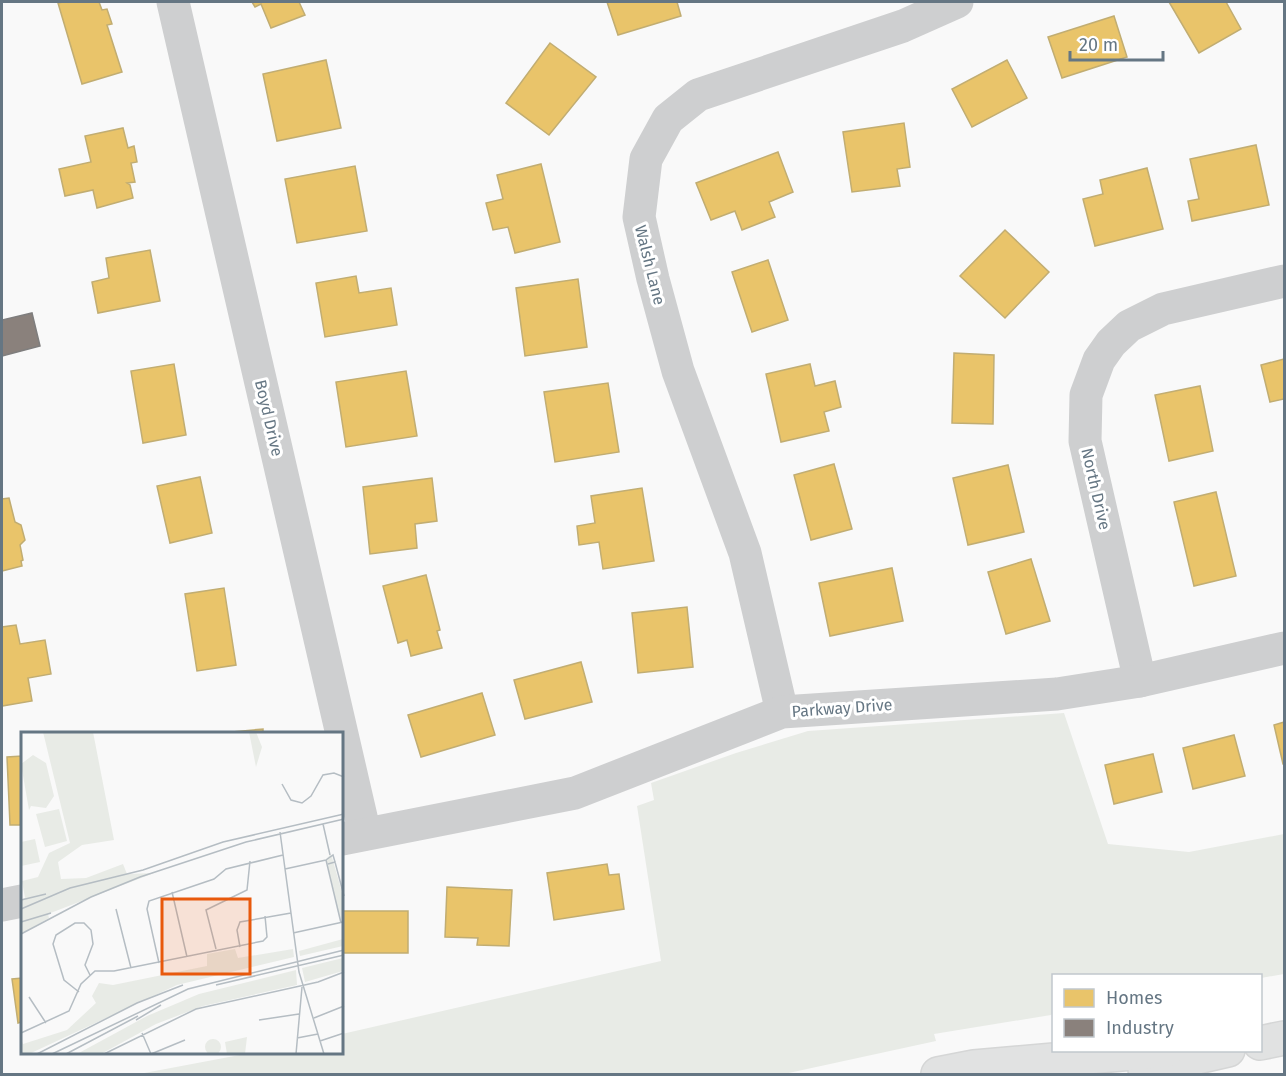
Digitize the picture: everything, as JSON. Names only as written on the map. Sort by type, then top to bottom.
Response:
[{"type":"highway","points":[[938,1074],[974,1067],[1144,1052]]},
{"type":"highway","points":[[1121,1074],[1219,1052]]},
{"type":"street","name":"Boyd Drive","points":[[173,2],[331,732]]},
{"type":"street","name":"Walsh Lane","points":[[782,712],[745,553],[678,371],[653,279],[639,217],[646,159],[668,119],[698,95],[903,26],[957,2]]},
{"type":"street","name":"North Drive","points":[[1140,681],[1084,441],[1086,395],[1099,360],[1111,343],[1129,326],[1163,309],[1284,281]]},
{"type":"street","name":"Parkway Drive","points":[[354,836],[575,793],[782,712],[1057,694],[1140,681],[1284,648]]},
{"type":"street","name":"Boyd Drive","points":[[344,790],[354,836]]},
{"type":"street","points":[[2,905],[21,901]]},
{"type":"shaded area","points":[[1064,713],[1108,844],[1189,852],[1284,834],[1284,974],[1262,978],[1262,974],[1052,974],[1051,1015],[934,1034],[936,1041],[784,1074],[139,1074],[240,1055],[344,1055],[344,1034],[661,961],[637,806],[654,800],[651,783],[808,731]]},
{"type":"building: Homes","points":[[99,2],[102,10],[107,9],[112,24],[107,25],[122,72],[82,84],[58,3]]},
{"type":"building: Homes","points":[[252,2],[299,2],[305,15],[271,28],[261,4],[255,7]]},
{"type":"building: Homes","points":[[607,2],[677,2],[681,16],[618,35]]},
{"type":"building: Homes","points":[[1169,2],[1226,2],[1241,29],[1199,53]]},
{"type":"building: Homes","points":[[1114,16],[1127,57],[1062,78],[1048,37]]},
{"type":"building: Homes","points":[[550,43],[596,77],[549,135],[506,103]]},
{"type":"building: Homes","points":[[326,60],[341,128],[277,141],[263,74]]},
{"type":"building: Homes","points":[[1007,60],[1027,98],[972,127],[952,89]]},
{"type":"building: Homes","points":[[904,123],[910,167],[897,169],[900,186],[852,192],[843,132]]},
{"type":"building: Homes","points":[[123,128],[128,148],[134,146],[137,162],[131,163],[135,182],[127,183],[130,185],[133,198],[97,208],[93,190],[65,196],[59,169],[91,162],[85,136]]},
{"type":"building: Homes","points":[[1256,145],[1269,205],[1192,221],[1188,201],[1199,199],[1190,159]]},
{"type":"building: Homes","points":[[778,152],[793,192],[769,202],[775,217],[742,230],[735,211],[711,220],[696,183]]},
{"type":"building: Homes","points":[[541,164],[560,242],[515,253],[508,227],[493,230],[486,203],[503,199],[497,175]]},
{"type":"building: Homes","points":[[355,166],[367,231],[297,243],[285,179]]},
{"type":"building: Homes","points":[[1147,168],[1163,229],[1095,246],[1083,199],[1103,194],[1100,180]]},
{"type":"building: Homes","points":[[1005,230],[1049,272],[1005,318],[960,276]]},
{"type":"building: Homes","points":[[150,250],[160,301],[98,313],[92,282],[109,278],[106,258]]},
{"type":"building: Homes","points":[[768,260],[788,320],[752,332],[732,272]]},
{"type":"building: Homes","points":[[356,276],[359,293],[391,288],[397,325],[325,337],[316,283]]},
{"type":"building: Homes","points":[[578,279],[587,347],[525,356],[516,288]]},
{"type":"building: Homes","points":[[954,353],[994,355],[993,424],[952,423]]},
{"type":"building: Homes","points":[[1284,359],[1284,399],[1270,402],[1261,365]]},
{"type":"building: Homes","points":[[174,364],[186,435],[143,443],[131,371]]},
{"type":"building: Homes","points":[[810,364],[815,386],[835,381],[841,407],[824,412],[829,431],[781,442],[766,374]]},
{"type":"building: Homes","points":[[406,371],[417,436],[346,447],[336,382]]},
{"type":"building: Homes","points":[[608,383],[619,452],[555,462],[544,392]]},
{"type":"building: Homes","points":[[1200,386],[1213,451],[1169,461],[1155,395]]},
{"type":"building: Homes","points":[[834,464],[852,529],[811,540],[794,475]]},
{"type":"building: Homes","points":[[1008,465],[1024,532],[968,545],[953,478]]},
{"type":"building: Homes","points":[[200,477],[212,533],[170,543],[157,486]]},
{"type":"building: Homes","points":[[432,478],[437,521],[415,524],[417,548],[370,554],[363,487]]},
{"type":"building: Homes","points":[[642,488],[654,561],[603,569],[599,542],[579,545],[577,526],[595,523],[591,496]]},
{"type":"building: Homes","points":[[1216,492],[1236,576],[1194,586],[1174,502]]},
{"type":"building: Homes","points":[[9,498],[15,522],[21,525],[25,540],[20,545],[22,566],[2,571],[2,499]]},
{"type":"building: Homes","points":[[1031,559],[1050,621],[1006,634],[988,572]]},
{"type":"building: Homes","points":[[892,568],[903,621],[830,636],[819,583]]},
{"type":"building: Homes","points":[[426,575],[440,630],[437,631],[442,648],[411,656],[407,640],[398,643],[383,586]]},
{"type":"building: Homes","points":[[224,588],[236,665],[197,671],[185,594]]},
{"type":"building: Homes","points":[[687,607],[693,667],[638,673],[632,613]]},
{"type":"building: Homes","points":[[16,625],[20,644],[45,640],[51,674],[28,678],[32,701],[2,706],[2,627]]},
{"type":"building: Homes","points":[[581,662],[592,702],[525,719],[514,680]]},
{"type":"building: Homes","points":[[482,693],[495,735],[421,757],[408,715]]},
{"type":"building: Homes","points":[[1284,722],[1284,764],[1283,764],[1274,725]]},
{"type":"building: Homes","points":[[263,729],[263,732],[231,732]]},
{"type":"building: Homes","points":[[1234,735],[1245,776],[1193,789],[1183,748]]},
{"type":"building: Homes","points":[[1153,754],[1162,792],[1114,804],[1105,765]]},
{"type":"building: Homes","points":[[21,756],[21,825],[10,825],[7,757]]},
{"type":"building: Homes","points":[[607,864],[609,875],[619,874],[624,909],[554,920],[547,873]]},
{"type":"building: Homes","points":[[447,887],[512,890],[509,946],[477,945],[478,938],[445,937]]},
{"type":"building: Homes","points":[[344,911],[408,911],[408,953],[344,953]]},
{"type":"building: Homes","points":[[21,978],[21,1022],[18,1023],[12,979]]},
{"type":"building: Industry","points":[[32,313],[40,346],[2,356],[2,320]]}]
